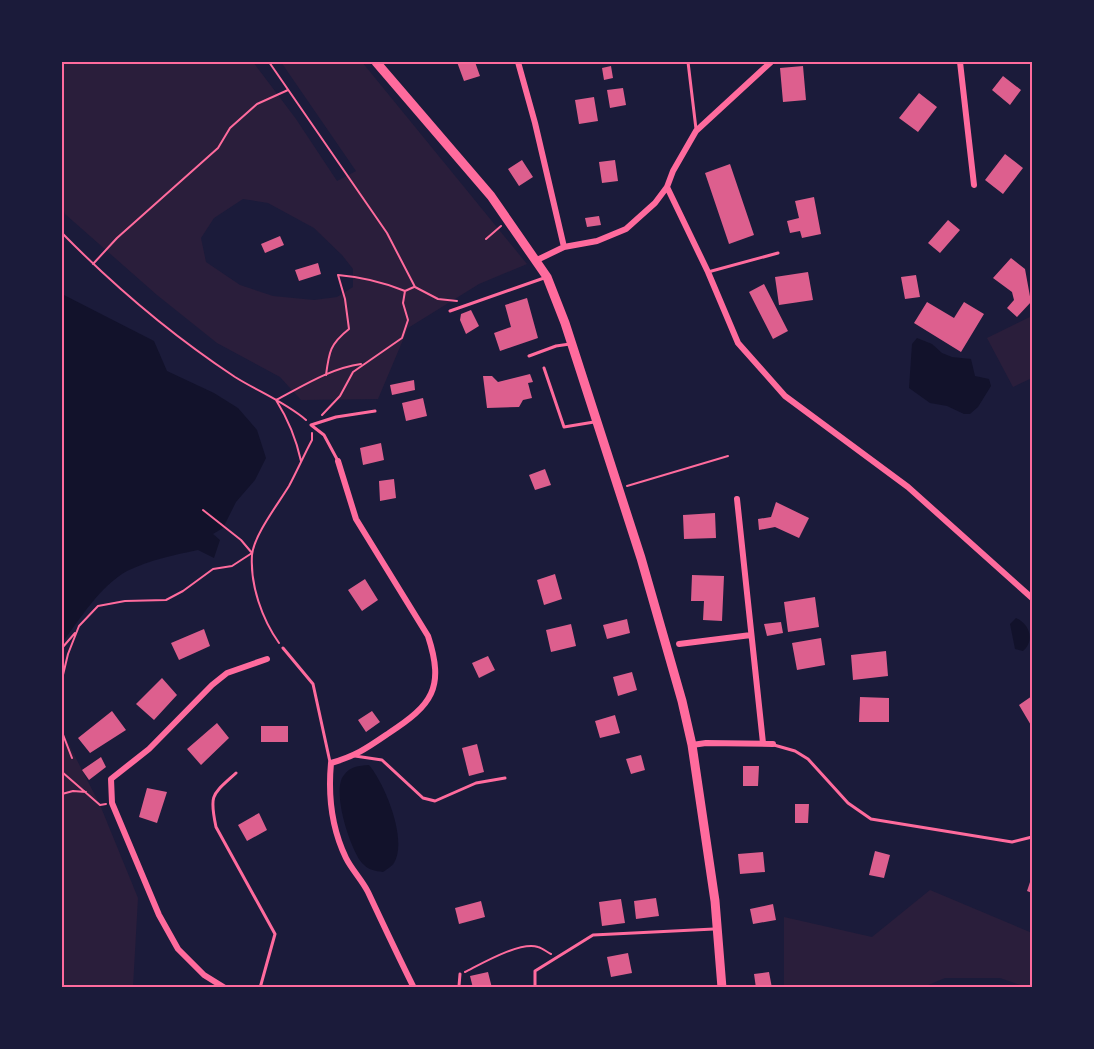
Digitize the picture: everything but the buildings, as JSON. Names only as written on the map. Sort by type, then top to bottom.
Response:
[{"type":"main road","points":[[376,62],[490,196],[537,261],[546,277],[572,344],[665,639],[692,745],[719,929],[722,987]]},
{"type":"street","points":[[518,62],[564,247]]},
{"type":"street","points":[[537,261],[564,247],[597,240],[626,229],[655,203],[667,187],[673,171],[696,131],[771,62]]},
{"type":"street","points":[[960,62],[974,185]]},
{"type":"street","points":[[667,187],[708,272],[738,343],[785,396],[908,488],[1032,598]]},
{"type":"street","points":[[338,460],[356,519],[428,636],[435,658],[435,680],[430,697],[423,707],[409,720],[355,756],[331,764],[329,782],[331,812],[346,858],[367,889],[381,924],[414,987]]},
{"type":"street","points":[[737,499],[763,743]]},
{"type":"street","points":[[679,644],[751,635]]},
{"type":"street","points":[[225,987],[204,975],[178,949],[168,932],[112,803],[111,779],[149,749],[212,685],[228,673],[267,659]]},
{"type":"street","points":[[692,745],[706,743],[773,744]]},
{"type":"lane","points":[[688,62],[696,131]]},
{"type":"lane","points":[[708,272],[778,253]]},
{"type":"lane","points":[[450,311],[546,277]]},
{"type":"lane","points":[[529,356],[556,346],[572,344]]},
{"type":"lane","points":[[544,368],[564,427],[596,421]]},
{"type":"lane","points":[[311,425],[336,417],[375,411]]},
{"type":"lane","points":[[311,425],[324,435],[338,460]]},
{"type":"lane","points":[[283,648],[313,684],[331,764]]},
{"type":"lane","points":[[773,744],[795,751],[808,759],[848,803],[871,819],[1012,842],[1032,837]]},
{"type":"lane","points":[[355,756],[382,760],[423,798],[435,801],[476,783],[505,778]]},
{"type":"lane","points":[[236,772],[214,793],[212,809],[216,827],[275,934],[260,987]]},
{"type":"lane","points":[[535,987],[535,971],[593,935],[719,929]]},
{"type":"lane","points":[[456,987],[459,986],[460,974]]},
{"type":"path","points":[[269,62],[387,233],[415,287],[438,299],[472,302]]},
{"type":"path","points":[[93,264],[117,238],[219,148],[230,128],[257,104],[288,89]]},
{"type":"path","points":[[486,239],[508,220]]},
{"type":"path","points":[[62,233],[140,305],[194,347],[237,378],[296,411],[311,425],[312,440],[269,516],[252,553],[253,582],[262,610],[283,648]]},
{"type":"path","points":[[326,375],[328,357],[336,339],[348,329],[345,299],[338,275],[370,279],[405,291],[415,287]]},
{"type":"path","points":[[311,425],[340,396],[353,372],[402,338],[408,320],[403,303],[405,291]]},
{"type":"path","points":[[276,400],[326,375],[351,365],[364,363]]},
{"type":"path","points":[[276,400],[296,440],[301,461]]},
{"type":"path","points":[[619,488],[728,456]]},
{"type":"path","points":[[203,510],[241,540],[252,553]]},
{"type":"path","points":[[62,679],[79,626],[98,606],[166,600],[183,591],[213,569],[232,566],[252,553]]},
{"type":"path","points":[[62,648],[68,638],[77,631]]},
{"type":"path","points":[[62,732],[72,758]]},
{"type":"path","points":[[62,772],[100,805]]},
{"type":"path","points":[[62,795],[73,791],[86,792]]},
{"type":"path","points":[[460,974],[526,946],[538,946],[555,958]]},
{"type":"shaded area","points":[[62,62],[253,62],[296,119],[337,181],[356,171],[281,62],[362,62],[527,264],[479,284],[408,328],[378,399],[301,400],[280,377],[217,343],[157,295],[65,214],[62,205]],"holes":[[[243,199],[268,203],[314,228],[342,255],[353,269],[353,287],[337,297],[314,300],[273,296],[240,285],[206,262],[201,238],[214,218]]]},
{"type":"shaded area","points":[[62,294],[154,341],[167,371],[214,393],[238,408],[257,430],[266,458],[255,480],[236,502],[223,528],[213,534],[220,540],[214,558],[198,550],[153,561],[127,571],[99,594],[62,643]]},
{"type":"shaded area","points":[[1032,316],[1032,378],[1013,387],[987,338]]},
{"type":"shaded area","points":[[917,338],[932,344],[942,353],[952,357],[971,359],[975,376],[989,379],[991,386],[978,407],[970,414],[930,403],[909,388],[912,344]]},
{"type":"shaded area","points":[[1016,618],[1028,628],[1030,638],[1023,651],[1015,649],[1010,624]]},
{"type":"shaded area","points":[[62,731],[100,805],[138,898],[133,987],[62,987]]},
{"type":"shaded area","points":[[369,765],[388,798],[398,841],[398,853],[394,863],[383,872],[367,867],[357,856],[341,806],[340,793],[344,775],[352,768]]},
{"type":"shaded area","points":[[930,890],[1032,933],[1032,987],[1000,978],[945,978],[921,988],[784,987],[784,917],[872,937]]}]
